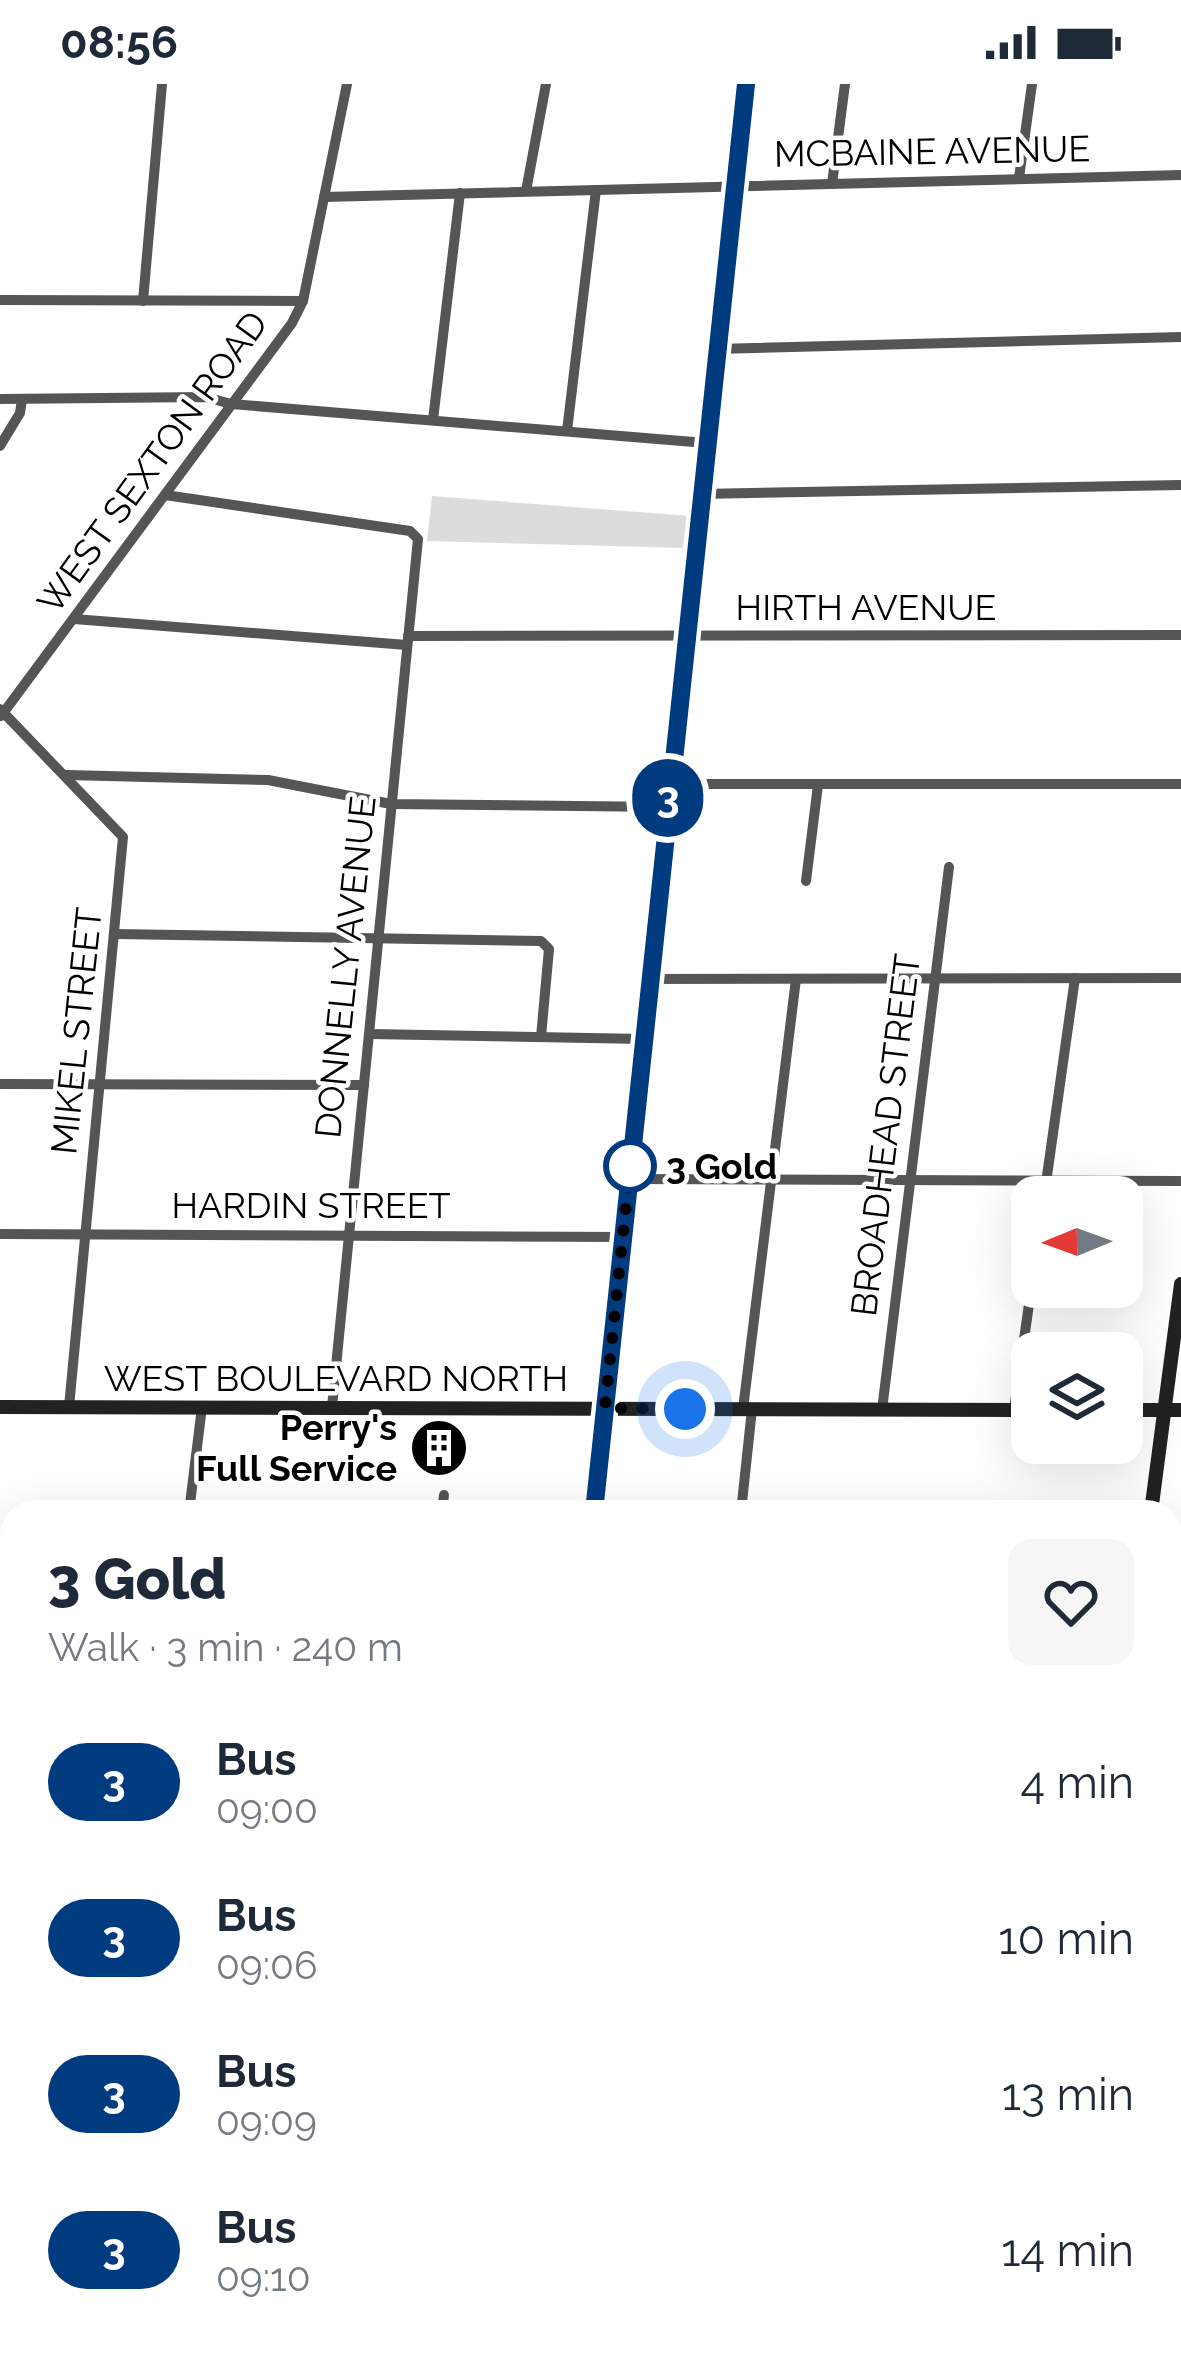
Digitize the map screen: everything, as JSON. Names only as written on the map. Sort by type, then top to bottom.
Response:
[{"type":"street","points":[[143,301],[162,84]]},
{"type":"street","name":"WEST SEXTON ROAD","points":[[1,713],[302,302],[346,84]]},
{"type":"street","points":[[526,191],[547,84]]},
{"type":"street","points":[[595,1500],[746,84]]},
{"type":"street","points":[[832,184],[845,84]]},
{"type":"street","points":[[1018,178],[1032,84]]},
{"type":"street","name":"MCBAINE AVENUE","points":[[324,197],[1181,175]]},
{"type":"street","points":[[567,431],[596,190]]},
{"type":"street","points":[[433,421],[460,194]]},
{"type":"street","points":[[0,300],[302,302]]},
{"type":"street","points":[[716,349],[1181,337]]},
{"type":"street","points":[[0,400],[206,397],[231,404],[706,443]]},
{"type":"street","points":[[0,446],[20,413],[22,399]]},
{"type":"street","points":[[700,494],[1181,485]]},
{"type":"street","name":"DONNELLY AVENUE","points":[[165,495],[416,534],[332,1407]]},
{"type":"street","name":"HIRTH AVENUE","points":[[74,619],[407,640],[1181,635]]},
{"type":"street","name":"MIKEL STREET","points":[[1,713],[123,837],[69,1407]]},
{"type":"street","points":[[65,775],[268,780],[391,803],[667,807]]},
{"type":"street","points":[[670,784],[1181,784]]},
{"type":"street","points":[[806,880],[818,785]]},
{"type":"street","name":"BROADHEAD STREET","points":[[882,1410],[949,867]]},
{"type":"street","points":[[115,934],[541,941],[549,949],[541,1037]]},
{"type":"street","points":[[1048,1176],[1075,978]]},
{"type":"street","points":[[649,979],[1181,978]]},
{"type":"street","points":[[742,1500],[796,979]]},
{"type":"street","points":[[369,1034],[643,1039]]},
{"type":"street","points":[[0,1084],[364,1085]]},
{"type":"street","points":[[629,1179],[1011,1181]]},
{"type":"street","points":[[1143,1181],[1181,1181]]},
{"type":"street","name":"HARDIN STREET","points":[[0,1234],[623,1237]]},
{"type":"street","points":[[1152,1500],[1181,1284]]},
{"type":"street","name":"WEST BOULEVARD NORTH","points":[[0,1407],[1011,1410]]},
{"type":"street","points":[[190,1500],[202,1407]]},
{"type":"street","points":[[1143,1410],[1181,1410]]},
{"type":"street","points":[[444,1496],[444,1500]]},
{"type":"shaded area","points":[[432,496],[690,516],[687,548],[427,541]]},
{"type":"bus line","name":"3","points":[[595,1500],[746,84]]},
{"type":"place","name":"3 Gold","points":[[630,1166]]},
{"type":"place","name":"Perry's Full Service","points":[[439,1448]]},
{"type":"route","points":[[630,1166],[605,1408],[685,1409]]}]
